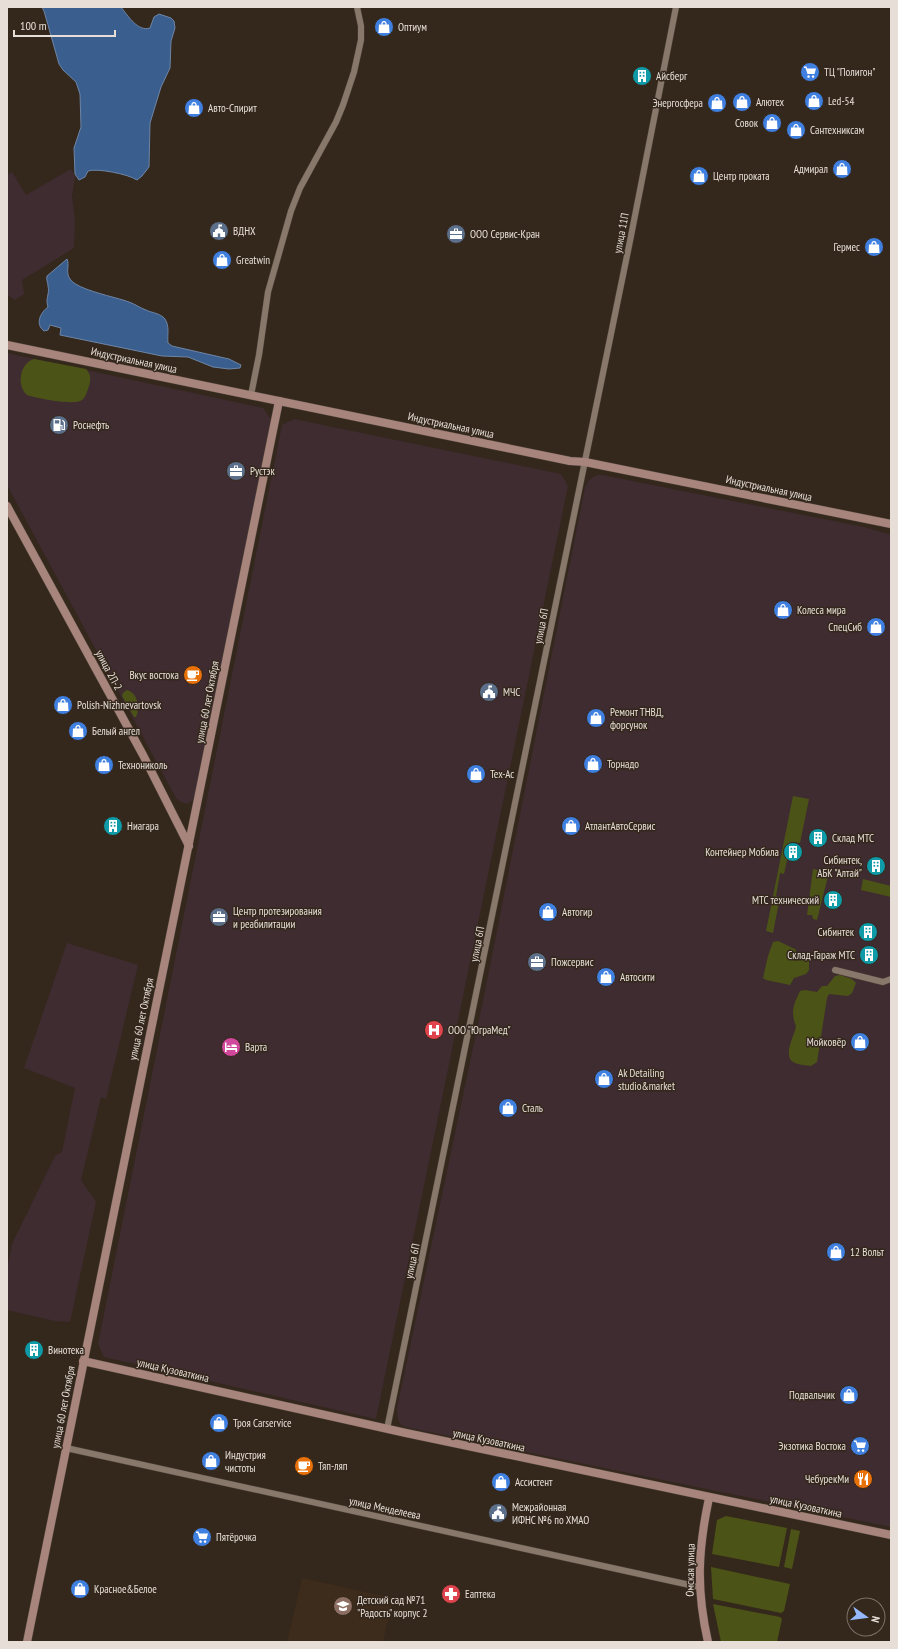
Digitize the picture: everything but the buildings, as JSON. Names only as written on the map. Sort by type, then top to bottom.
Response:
[{"type":"main road","name":"Индустриальная улица","points":[[7,345],[570,461],[585,462],[891,524]]},
{"type":"main road","name":"улица 60 лет Октября","points":[[27,1642],[157,995],[280,401]]},
{"type":"main road","name":"улица 2П-2","points":[[7,506],[140,749],[189,846]]},
{"type":"main road","name":"улица Кузоваткина","points":[[83,1361],[387,1429],[709,1498],[891,1535]]},
{"type":"main road","name":"Омская улица","points":[[708,1642],[702,1615],[699,1587],[701,1546],[709,1498]]},
{"type":"street","points":[[251,395],[259,355],[268,292],[291,211],[300,188],[336,122],[354,72],[361,40],[361,26],[357,7]]},
{"type":"street","name":"улица 11П","points":[[585,462],[676,7]]},
{"type":"street","name":"улица 6П","points":[[387,1429],[585,462]]},
{"type":"street","points":[[835,970],[883,982],[891,979]]},
{"type":"street","name":"улица Менделеева","points":[[66,1448],[699,1587]]},
{"type":"shaded area","points":[[71,169],[75,177],[72,196],[75,221],[74,248],[22,280],[24,294],[15,300],[7,295],[7,175],[12,172],[26,195]]},
{"type":"shaded area","points":[[7,353],[263,408],[271,419],[195,796],[192,801],[187,804],[176,798],[7,485]]},
{"type":"shaded area","points":[[294,419],[561,474],[568,486],[376,1419],[104,1357],[98,1344],[282,425]]},
{"type":"shaded area","points":[[597,475],[864,527],[891,535],[891,1527],[405,1427],[401,1425],[398,1420],[397,1408],[484,996],[585,487],[589,480]]},
{"type":"shaded area","points":[[67,943],[138,965],[106,1099],[101,1097],[81,1180],[96,1202],[70,1322],[55,1321],[7,1310],[7,1269],[12,1244],[55,1156],[62,1152],[75,1088],[24,1068]]},
{"type":"shaded area","name":"Детский сад №71 \"Радость\" корпус 2","points":[[302,1578],[393,1598],[383,1642],[287,1642]]},
{"type":"green space","points":[[34,359],[86,369],[90,375],[90,382],[83,399],[78,402],[63,402],[27,395],[21,386],[21,375],[25,365]]},
{"type":"green space","points":[[127,690],[136,697],[138,709],[136,717],[134,717],[122,696]]},
{"type":"green space","points":[[793,796],[809,799],[800,843],[791,842],[784,874],[780,873],[776,896],[780,897],[773,933],[766,931]]},
{"type":"green space","points":[[826,867],[830,868],[817,920],[813,919],[812,915],[807,915],[813,869],[822,871]]},
{"type":"green space","points":[[863,879],[891,886],[891,897],[861,890]]},
{"type":"green space","points":[[778,941],[795,949],[800,957],[809,961],[809,970],[806,974],[794,978],[790,985],[763,978],[773,942]]},
{"type":"green space","points":[[840,975],[852,979],[856,983],[852,993],[848,996],[829,994],[827,998],[817,1062],[811,1066],[795,1063],[789,1056],[789,1051],[796,1026],[793,1012],[800,991],[805,990],[817,992],[822,986],[827,986],[835,976]]},
{"type":"green space","points":[[726,1516],[787,1528],[779,1567],[712,1554],[717,1520]]},
{"type":"green space","points":[[791,1529],[800,1531],[792,1569],[784,1567]]},
{"type":"green space","points":[[711,1567],[790,1584],[784,1611],[781,1613],[713,1599]]},
{"type":"green space","points":[[713,1604],[780,1617],[782,1619],[777,1642],[721,1642]]},
{"type":"water","points":[[42,7],[121,7],[130,19],[141,28],[146,29],[150,28],[154,17],[159,14],[171,18],[174,21],[175,28],[171,41],[170,68],[161,87],[150,123],[149,167],[137,180],[105,171],[88,171],[85,177],[79,180],[75,174],[74,148],[81,127],[80,94],[76,82],[63,70],[59,64]]},
{"type":"water","points":[[67,259],[70,279],[80,287],[123,300],[163,317],[167,325],[168,343],[172,346],[229,359],[241,365],[240,368],[229,369],[213,367],[188,357],[162,356],[60,335],[61,328],[50,325],[48,330],[44,331],[39,322],[41,315],[48,307],[47,276]]},
{"type":"place","name":"Оптиум","points":[[384,27]]},
{"type":"place","name":"ТЦ \"Полигон\"","points":[[810,72]]},
{"type":"place","name":"Айсберг","points":[[642,76]]},
{"type":"place","name":"Led-54","points":[[814,101]]},
{"type":"place","name":"Алютех","points":[[742,102]]},
{"type":"place","name":"Энергосфера","points":[[717,103]]},
{"type":"place","name":"Авто-Спирит","points":[[194,108]]},
{"type":"place","name":"Совок","points":[[772,123]]},
{"type":"place","name":"Сантехниксам","points":[[796,130]]},
{"type":"place","name":"Адмирал","points":[[842,169]]},
{"type":"place","name":"Центр проката","points":[[699,176]]},
{"type":"place","name":"ВДНХ","points":[[219,231]]},
{"type":"place","name":"ООО Сервис-Кран","points":[[456,234]]},
{"type":"place","name":"Гермес","points":[[874,247]]},
{"type":"place","name":"Greatwin","points":[[222,260]]},
{"type":"place","name":"Роснефть","points":[[59,425]]},
{"type":"place","name":"Рустэк","points":[[236,471]]},
{"type":"place","name":"Колеса мира","points":[[783,610]]},
{"type":"place","name":"СпецСиб","points":[[876,627]]},
{"type":"place","name":"Вкус востока","points":[[193,675]]},
{"type":"place","name":"МЧС","points":[[489,692]]},
{"type":"place","name":"Polish-Nizhnevartovsk","points":[[63,705]]},
{"type":"place","name":"Ремонт ТНВД, форсунок","points":[[596,718]]},
{"type":"place","name":"Белый ангел","points":[[78,731]]},
{"type":"place","name":"Торнадо","points":[[593,764]]},
{"type":"place","name":"Технониколь","points":[[104,765]]},
{"type":"place","name":"Тех-Ас","points":[[476,774]]},
{"type":"place","name":"Ниагара","points":[[113,826]]},
{"type":"place","name":"АтлантАвтоСервис","points":[[571,826]]},
{"type":"place","name":"Склад МТС","points":[[818,838]]},
{"type":"place","name":"Контейнер Мобила","points":[[793,852]]},
{"type":"place","name":"Сибинтек, АБК \"Алтай\"","points":[[876,866]]},
{"type":"place","name":"МТС технический","points":[[833,900]]},
{"type":"place","name":"Автогир","points":[[548,912]]},
{"type":"place","name":"Центр протезирования и реабилитации","points":[[219,917]]},
{"type":"place","name":"Сибинтек","points":[[868,932]]},
{"type":"place","name":"Склад-Гараж МТС","points":[[869,955]]},
{"type":"place","name":"Пожсервис","points":[[537,962]]},
{"type":"place","name":"Автосити","points":[[606,977]]},
{"type":"place","name":"ООО \"ЮграМед\"","points":[[434,1030]]},
{"type":"place","name":"Мойковёр","points":[[860,1042]]},
{"type":"place","name":"Варта","points":[[231,1047]]},
{"type":"place","name":"Ak Detailing studio&market","points":[[604,1079]]},
{"type":"place","name":"Сталь","points":[[508,1108]]},
{"type":"place","name":"12 Вольт","points":[[836,1252]]},
{"type":"place","name":"Винотека","points":[[34,1350]]},
{"type":"place","name":"Подвальчик","points":[[849,1395]]},
{"type":"place","name":"Троя Carservice","points":[[219,1423]]},
{"type":"place","name":"Экзотика Востока","points":[[860,1446]]},
{"type":"place","name":"Индустрия чистоты","points":[[211,1461]]},
{"type":"place","name":"Тяп-ляп","points":[[304,1466]]},
{"type":"place","name":"ЧебурекМи","points":[[863,1479]]},
{"type":"place","name":"Ассистент","points":[[501,1482]]},
{"type":"place","name":"Межрайонная ИФНС №6 по ХМАО","points":[[498,1513]]},
{"type":"place","name":"Пятёрочка","points":[[202,1537]]},
{"type":"place","name":"Красное&Белое","points":[[80,1589]]},
{"type":"place","name":"Еаптека","points":[[451,1594]]},
{"type":"place","name":"Детский сад №71 \"Радость\" корпус 2","points":[[343,1606]]}]
